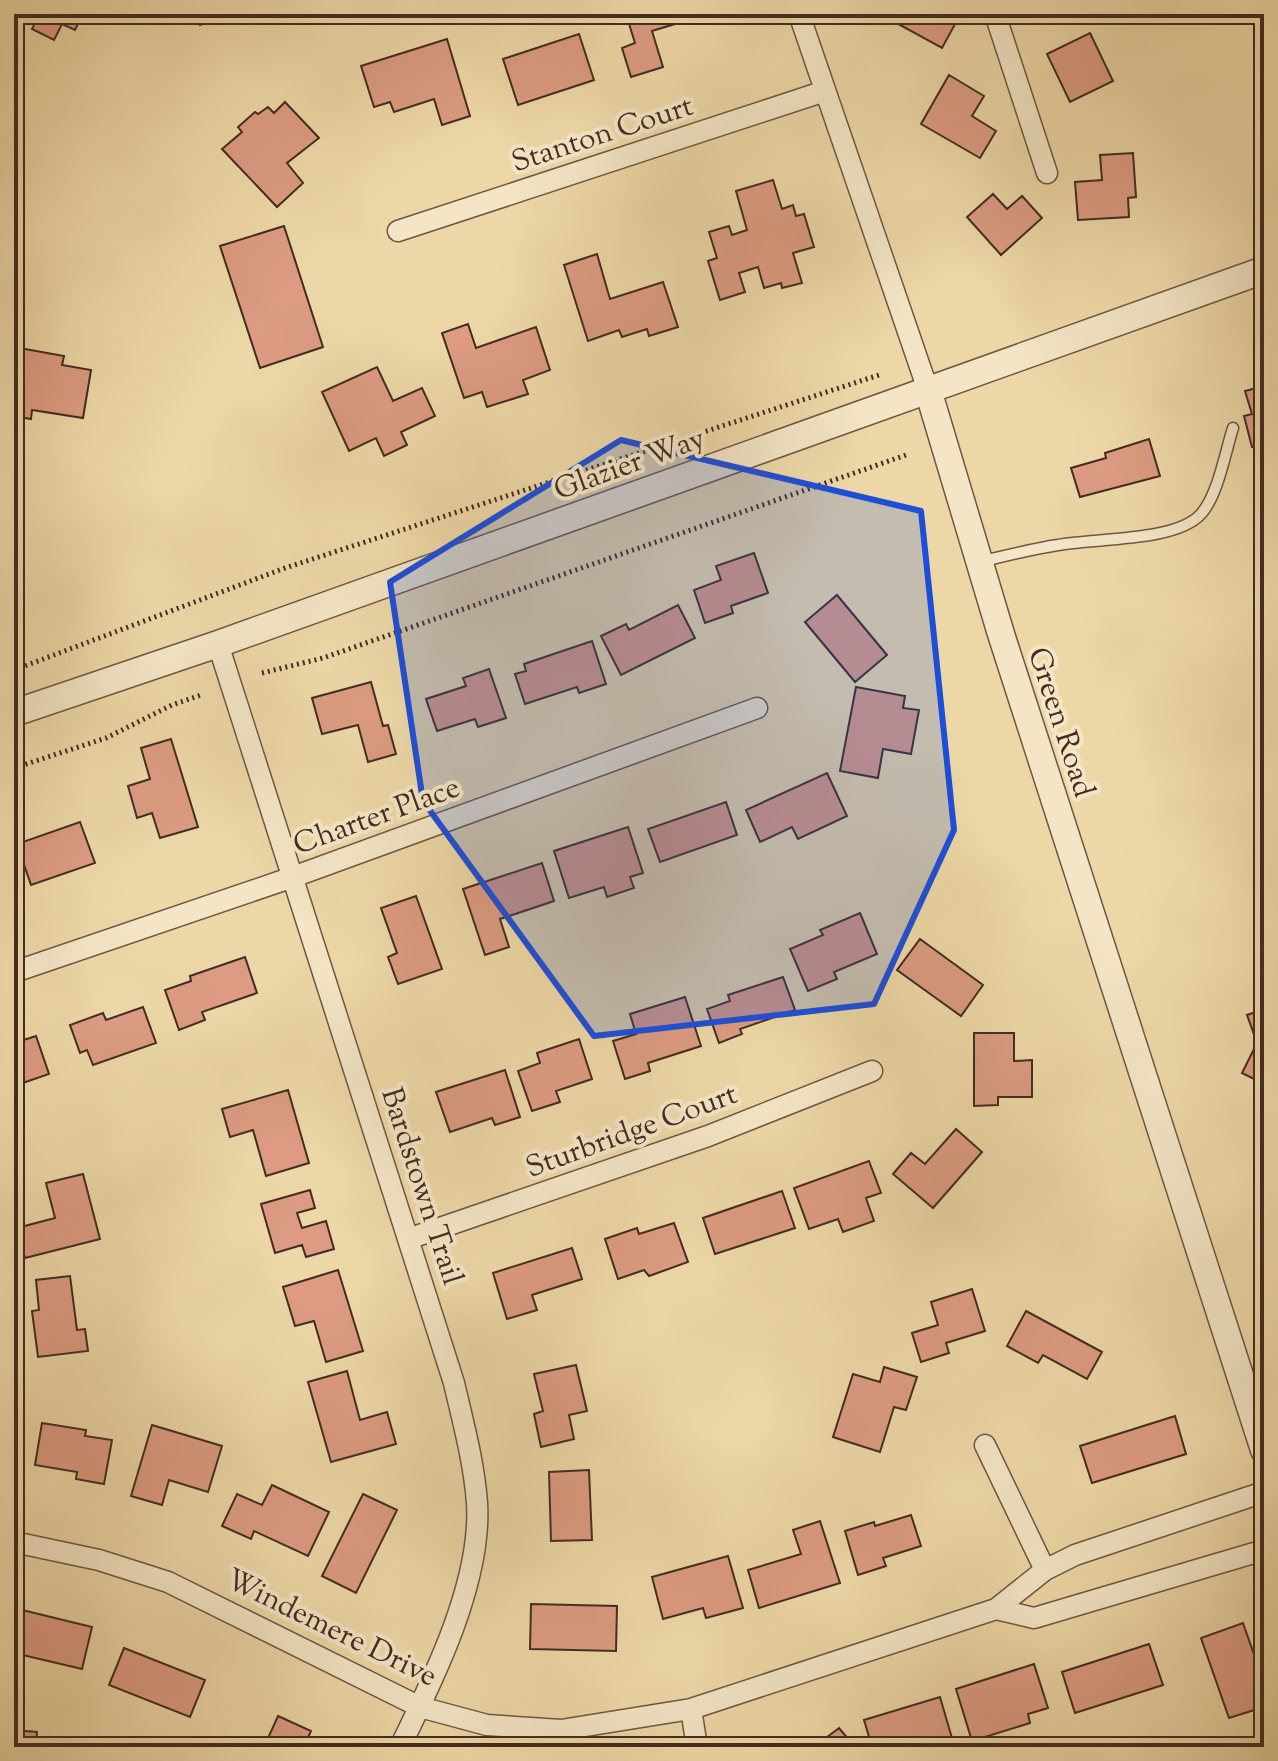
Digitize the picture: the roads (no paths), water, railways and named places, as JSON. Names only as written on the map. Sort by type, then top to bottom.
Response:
[{"type":"street","name":"Green Road","points":[[799,14],[928,390],[979,562],[1264,1450]]},
{"type":"street","points":[[995,14],[1047,173]]},
{"type":"street","name":"Stanton Court","points":[[398,231],[825,91]]},
{"type":"street","name":"Glazier Way","points":[[14,713],[218,644],[1264,270]]},
{"type":"street","name":"Bardstown Trail","points":[[218,644],[454,1383],[469,1444],[477,1506],[472,1567],[455,1620],[420,1707],[400,1747]]},
{"type":"street","name":"Charter Place","points":[[14,972],[293,877],[757,708]]},
{"type":"street","name":"Sturbridge Court","points":[[408,1239],[708,1136],[872,1071]]},
{"type":"street","points":[[985,1445],[1045,1570]]},
{"type":"street","name":"Windemere Drive","points":[[14,1542],[99,1560],[168,1582],[420,1707],[487,1725],[561,1730],[691,1709],[996,1609],[1045,1570],[1075,1555],[1264,1492]]},
{"type":"street","points":[[996,1609],[1034,1618],[1264,1550]]},
{"type":"street","points":[[691,1709],[697,1747]]},
{"type":"lane","points":[[979,562],[1061,544],[1125,538],[1186,525],[1200,516],[1210,500],[1233,428]]}]
